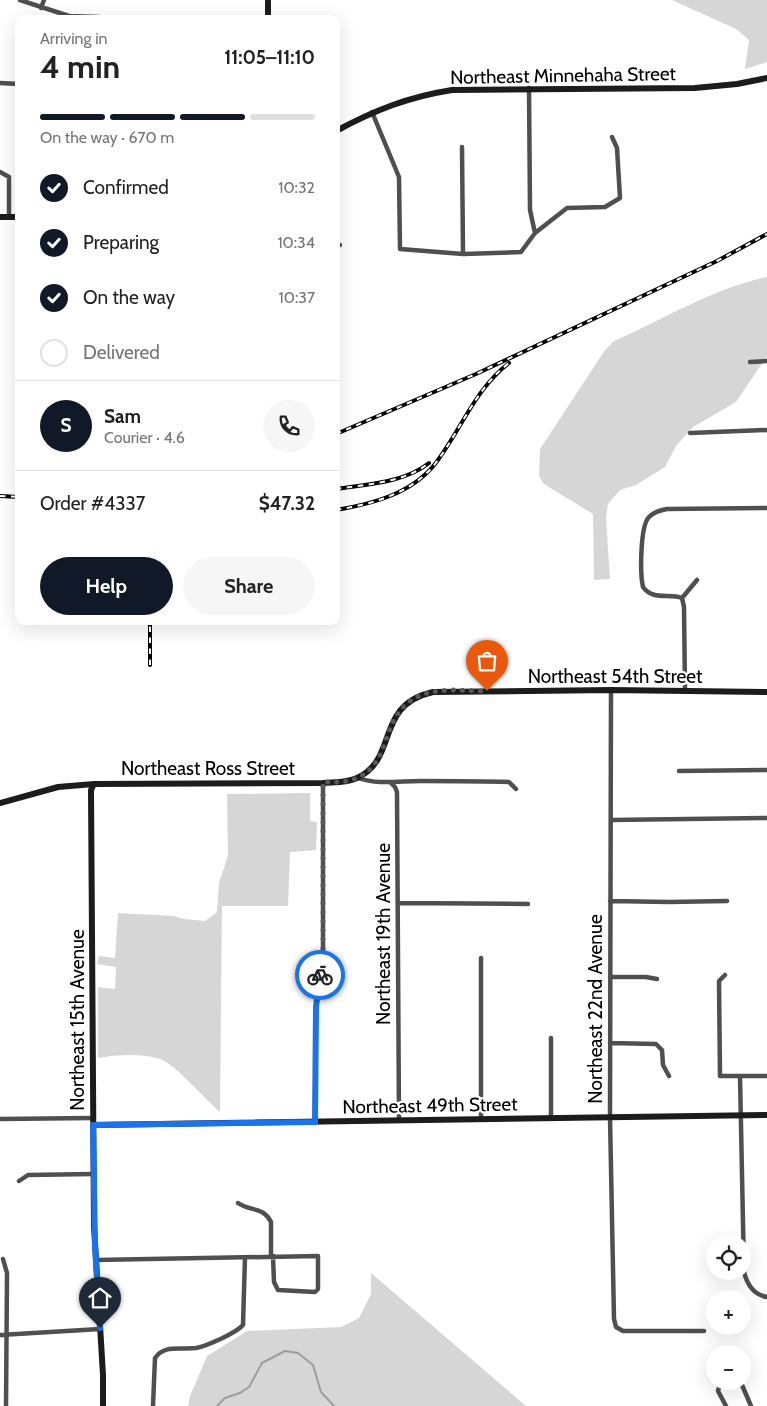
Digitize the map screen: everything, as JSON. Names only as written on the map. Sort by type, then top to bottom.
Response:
[{"type":"street","points":[[20,0],[41,8],[70,15]]},
{"type":"street","points":[[41,8],[44,0]]},
{"type":"street","points":[[268,0],[268,15]]},
{"type":"street","name":"Northeast Minnehaha Street","points":[[340,129],[372,112],[405,99],[452,90],[716,87],[767,78]]},
{"type":"street","points":[[0,83],[15,84]]},
{"type":"street","points":[[529,88],[530,210],[535,234]]},
{"type":"street","points":[[372,112],[399,177],[400,249],[463,254],[521,252],[535,234],[567,208],[605,207],[620,198],[617,148],[612,137]]},
{"type":"street","points":[[462,147],[463,254]]},
{"type":"street","points":[[0,172],[9,177],[10,217]]},
{"type":"street","points":[[0,217],[15,218]]},
{"type":"street","points":[[750,362],[767,361]]},
{"type":"street","points":[[690,433],[767,430]]},
{"type":"street","points":[[682,598],[676,596],[655,596],[647,592],[643,587],[642,534],[644,524],[649,517],[657,511],[667,508],[767,508]]},
{"type":"street","points":[[682,598],[697,580]]},
{"type":"street","points":[[682,598],[684,607],[685,691]]},
{"type":"street","name":"Northeast 54th Street","points":[[358,778],[376,762],[390,726],[399,712],[407,703],[433,692],[611,690],[767,692]]},
{"type":"street","name":"Northeast 22nd Avenue","points":[[611,690],[610,1117],[614,1319],[616,1327],[623,1331],[704,1331]]},
{"type":"street","points":[[679,772],[767,770]]},
{"type":"street","points":[[358,778],[391,783],[510,782],[516,789]]},
{"type":"street","name":"Northeast Ross Street","points":[[0,803],[58,788],[94,784],[340,782],[358,778]]},
{"type":"street","points":[[315,1122],[316,1007],[323,955],[323,782]]},
{"type":"street","name":"Northeast 19th Avenue","points":[[391,783],[397,792],[400,1120]]},
{"type":"street","name":"Northeast 15th Avenue","points":[[94,784],[91,790],[93,1174],[103,1406]]},
{"type":"street","points":[[610,820],[767,818]]},
{"type":"street","points":[[610,901],[727,901]]},
{"type":"street","points":[[398,904],[528,904]]},
{"type":"street","points":[[481,958],[481,1119]]},
{"type":"street","points":[[726,974],[719,981],[720,1076],[767,1076]]},
{"type":"street","points":[[610,977],[646,976],[657,979]]},
{"type":"street","points":[[551,1038],[551,1118]]},
{"type":"street","points":[[610,1044],[656,1044],[662,1050],[663,1064],[669,1076]]},
{"type":"street","points":[[740,1076],[744,1272],[752,1290],[765,1297]]},
{"type":"street","name":"Northeast 49th Street","points":[[0,1119],[315,1122],[767,1115]]},
{"type":"street","points":[[18,1181],[28,1176],[93,1174]]},
{"type":"street","points":[[96,1260],[272,1256],[318,1256],[319,1284],[315,1292],[278,1290],[274,1282],[272,1256],[269,1219],[262,1211],[246,1208],[238,1203]]},
{"type":"street","points":[[153,1406],[155,1358],[160,1352],[165,1349],[198,1348],[235,1331],[243,1325],[245,1257]]},
{"type":"street","points":[[3,1259],[7,1273],[6,1406]]},
{"type":"street","points":[[0,1335],[100,1328]]},
{"type":"street","points":[[718,1390],[726,1406]]},
{"type":"street","points":[[744,1390],[751,1406]]},
{"type":"shaded area","points":[[672,0],[767,0],[767,62],[745,69],[749,40],[736,29]]},
{"type":"shaded area","points":[[767,277],[767,356],[736,402],[693,427],[676,446],[665,467],[636,485],[620,490],[608,504],[606,518],[610,579],[594,580],[593,514],[544,484],[539,476],[540,449],[605,350],[614,341],[708,296]]},
{"type":"shaded area","points":[[310,793],[310,821],[317,822],[316,850],[290,852],[288,906],[222,906],[220,1112],[173,1067],[160,1059],[129,1055],[98,1058],[98,987],[115,989],[116,967],[97,964],[99,956],[115,958],[118,913],[174,916],[205,921],[217,912],[219,883],[228,855],[227,794]]},
{"type":"shaded area","points":[[371,1273],[526,1406],[188,1406],[190,1396],[207,1356],[247,1331],[341,1327],[359,1318],[371,1294]]},
{"type":"waterway","points":[[217,1406],[225,1398],[240,1393],[249,1387],[262,1363],[285,1351],[298,1353],[313,1365],[321,1392],[334,1406]]},
{"type":"railway","points":[[340,432],[476,374],[717,261],[767,234]]},
{"type":"railway","points":[[340,509],[377,501],[390,496],[403,490],[425,474],[435,464],[487,385],[509,363]]},
{"type":"railway","points":[[340,488],[397,479],[419,470],[429,463]]},
{"type":"railway","points":[[0,496],[15,497]]},
{"type":"railway","points":[[150,625],[150,665]]},
{"type":"way so far","points":[[320,975],[323,955],[323,782],[350,781],[358,778],[370,769],[380,755],[394,718],[407,703],[433,692],[487,691]]},
{"type":"route","points":[[100,1328],[95,1246],[93,1125],[315,1122],[316,1007],[320,975]]}]
